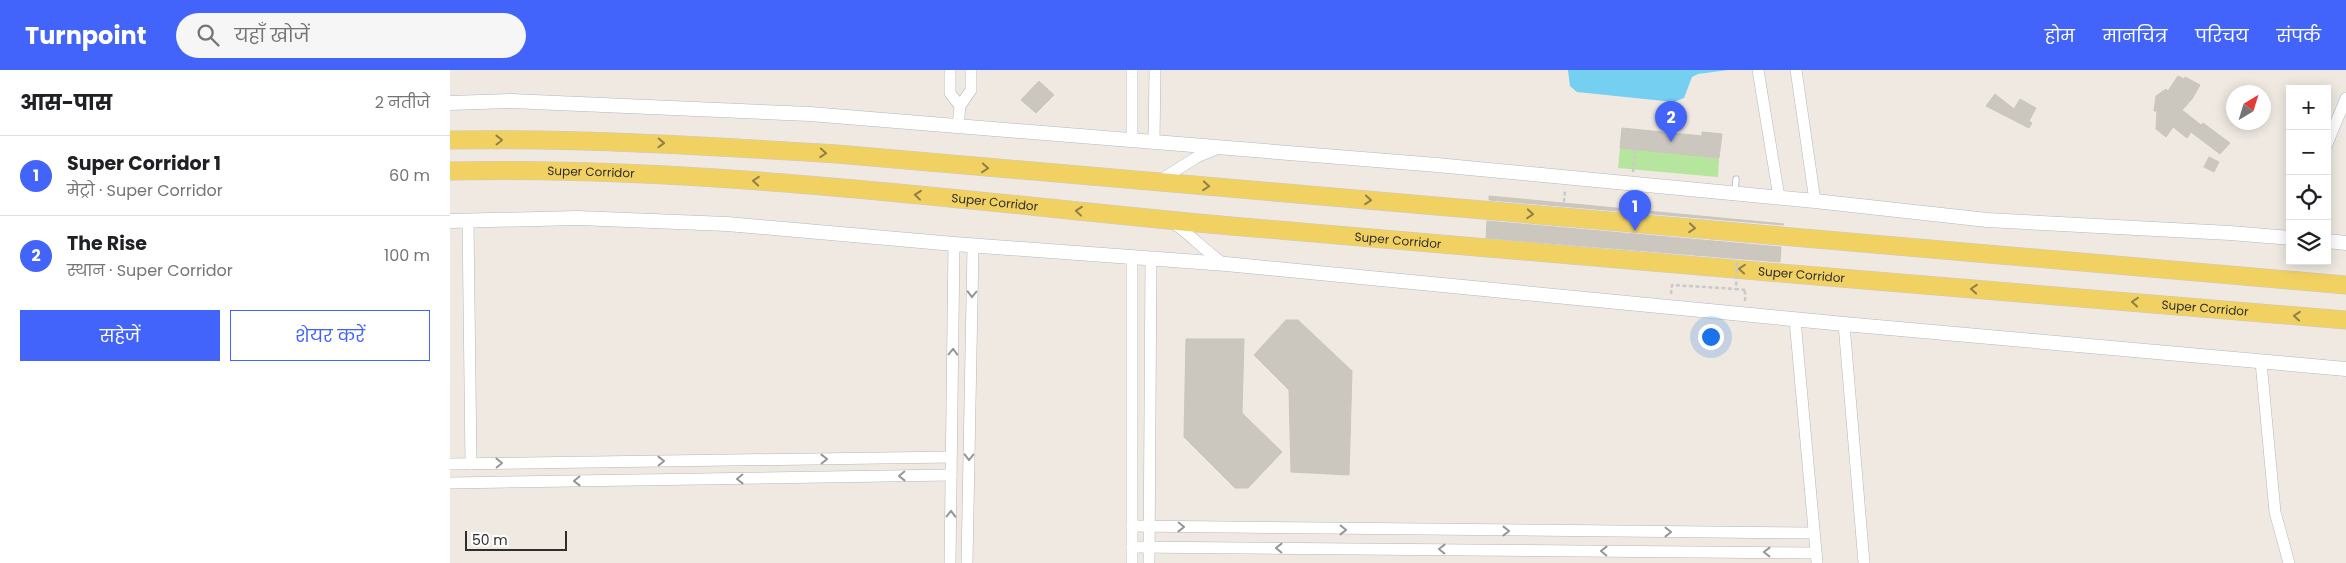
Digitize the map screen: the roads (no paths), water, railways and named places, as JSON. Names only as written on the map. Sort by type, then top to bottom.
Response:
[{"type":"main road","points":[[450,140],[523,139],[664,143],[836,154],[2346,285]]},
{"type":"main road","name":"Super Corridor","points":[[450,171],[524,170],[672,175],[834,186],[1169,220],[2346,320]]},
{"type":"street","points":[[950,70],[950,93],[960,106]]},
{"type":"street","points":[[958,126],[960,106],[971,90],[971,70]]},
{"type":"street","points":[[1132,70],[1132,141]]},
{"type":"street","points":[[1154,142],[1155,70]]},
{"type":"street","points":[[1758,70],[1779,197]]},
{"type":"street","points":[[1796,70],[1815,201]]},
{"type":"street","points":[[2331,134],[2346,98]]},
{"type":"street","points":[[450,103],[511,101],[810,114],[1437,165],[1632,183],[1736,186],[1779,197],[1987,220],[2286,238]]},
{"type":"street","points":[[1158,182],[1198,157],[1219,148]]},
{"type":"street","points":[[450,221],[578,218],[727,224],[973,246],[1226,264],[1795,320],[2346,369]]},
{"type":"street","points":[[468,220],[470,464]]},
{"type":"street","points":[[1169,220],[1190,235],[1204,250],[1226,264]]},
{"type":"street","points":[[2331,241],[2346,243]]},
{"type":"street","points":[[950,563],[954,244]]},
{"type":"street","points":[[967,563],[973,246]]},
{"type":"street","points":[[1132,257],[1132,563]]},
{"type":"street","points":[[1149,563],[1151,258]]},
{"type":"street","points":[[1132,547],[1816,558],[1795,320]]},
{"type":"street","points":[[1844,324],[1864,563]]},
{"type":"street","points":[[2261,362],[2275,512],[2288,563]]},
{"type":"street","points":[[450,464],[951,457]]},
{"type":"street","points":[[450,483],[951,475]]},
{"type":"street","points":[[1132,526],[1814,533]]},
{"type":"water","points":[[1568,70],[1728,70],[1698,74],[1692,77],[1684,98],[1674,102],[1577,92],[1570,86]]},
{"type":"place","name":"The Rise","points":[[1671,142]]},
{"type":"place","name":"Super Corridor 1","points":[[1635,231]]}]
